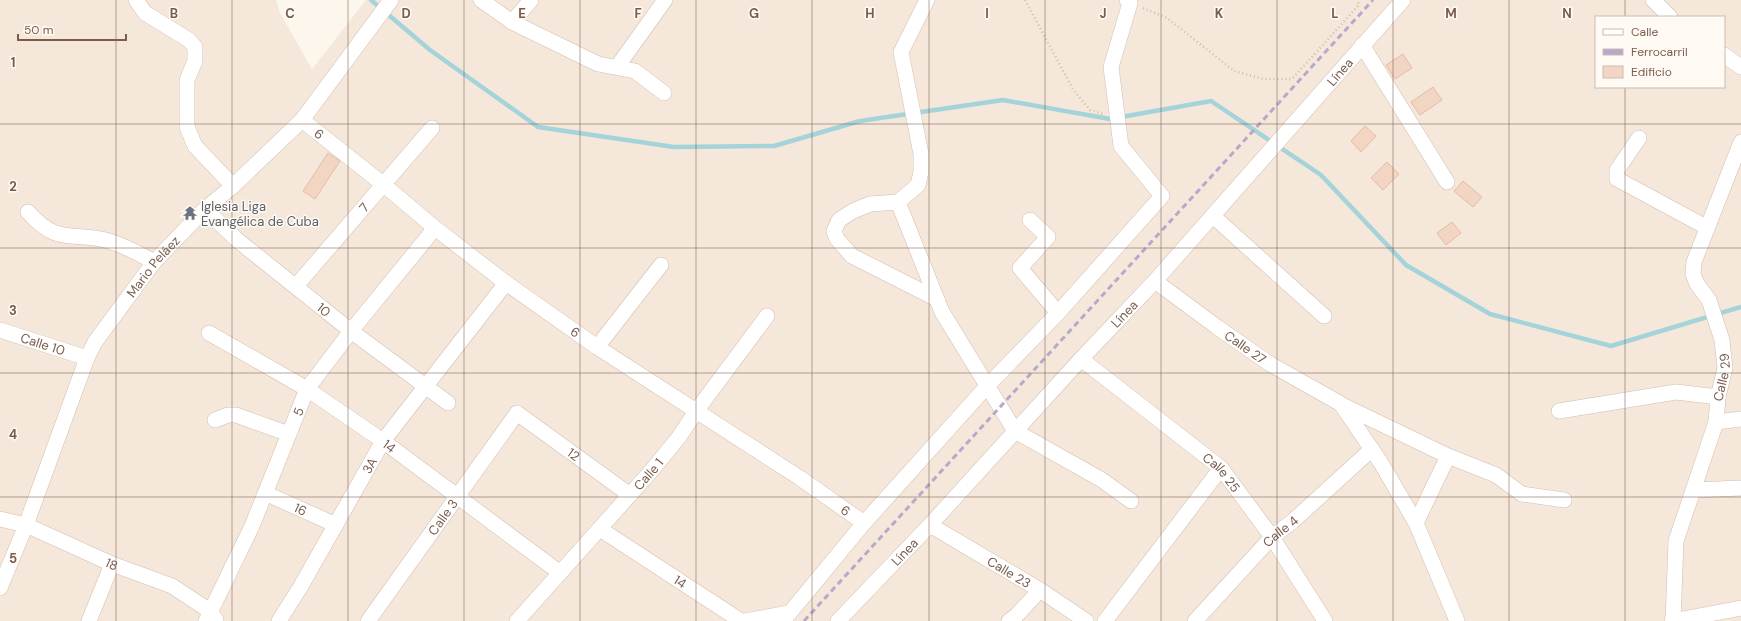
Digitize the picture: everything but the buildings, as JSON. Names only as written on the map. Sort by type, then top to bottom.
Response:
[{"type":"street","points":[[136,0],[146,13],[189,40],[195,47],[195,61],[187,80],[187,127],[195,146],[233,186]]},
{"type":"street","name":"Mario Peláez","points":[[0,588],[26,525],[86,358],[95,342],[154,262],[205,209],[233,186],[302,120],[391,0]]},
{"type":"street","points":[[482,0],[512,22],[598,64],[635,71],[664,93]]},
{"type":"street","points":[[512,22],[531,0]]},
{"type":"street","points":[[617,67],[665,0]]},
{"type":"street","points":[[927,0],[901,52],[921,154],[921,172],[918,185],[898,202],[870,204],[853,211],[839,220],[834,231],[837,240],[852,256],[937,299]]},
{"type":"street","name":"Línea","points":[[838,621],[930,525],[1081,359],[1155,281],[1362,45],[1404,0]]},
{"type":"street","points":[[1653,0],[1669,16]]},
{"type":"street","points":[[745,621],[786,617],[864,523],[988,385],[1058,313],[1162,196],[1121,146],[1111,67],[1128,1]]},
{"type":"street","points":[[1362,45],[1447,182]]},
{"type":"street","points":[[1725,56],[1741,67]]},
{"type":"street","name":"6","points":[[302,120],[384,185],[435,228],[506,283],[597,347],[697,410],[864,523]]},
{"type":"street","name":"7","points":[[296,286],[432,128]]},
{"type":"street","points":[[1639,138],[1617,170],[1617,179],[1706,227]]},
{"type":"street","name":"Calle 29","points":[[1673,621],[1676,541],[1716,422],[1718,397],[1725,368],[1722,340],[1709,300],[1697,284],[1693,274],[1694,262],[1706,227],[1741,142]]},
{"type":"street","points":[[898,202],[942,312],[1016,431],[1102,480],[1131,501]]},
{"type":"street","name":"10","points":[[205,209],[236,239],[424,387],[448,403]]},
{"type":"street","points":[[28,212],[42,226],[56,234],[109,241],[130,249],[154,262]]},
{"type":"street","points":[[1213,216],[1324,316]]},
{"type":"street","points":[[1030,220],[1048,237],[1020,268],[1058,313]]},
{"type":"street","name":"5","points":[[211,618],[265,494],[307,389],[351,330],[435,228]]},
{"type":"street","points":[[597,347],[662,265]]},
{"type":"street","name":"Calle 27","points":[[1155,281],[1270,364],[1341,404],[1448,456],[1496,474],[1522,494],[1564,500]]},
{"type":"street","name":"3A","points":[[278,621],[336,525],[383,441],[506,283]]},
{"type":"street","name":"Calle 1","points":[[516,621],[559,572],[600,529],[680,437],[697,410],[767,316]]},
{"type":"street","name":"Calle 10","points":[[0,330],[86,358]]},
{"type":"street","name":"14","points":[[209,333],[307,389],[383,441],[457,498],[559,572]]},
{"type":"street","name":"Calle 25","points":[[1081,359],[1221,468],[1272,537],[1325,621]]},
{"type":"street","points":[[1559,411],[1676,392],[1718,397]]},
{"type":"street","name":"Calle 27","points":[[1341,404],[1372,449],[1416,523],[1457,621]]},
{"type":"street","name":"12","points":[[517,413],[630,495]]},
{"type":"street","name":"Calle 3","points":[[368,621],[517,413]]},
{"type":"street","points":[[215,420],[228,415],[236,415],[289,434]]},
{"type":"street","points":[[1716,422],[1741,419]]},
{"type":"street","name":"Calle 4","points":[[1195,621],[1272,537],[1293,521],[1372,449]]},
{"type":"street","points":[[1416,523],[1448,456]]},
{"type":"street","points":[[1105,621],[1221,468]]},
{"type":"street","points":[[1694,490],[1741,488]]},
{"type":"street","name":"16","points":[[265,494],[336,525]]},
{"type":"street","name":"18","points":[[0,519],[26,525],[112,564],[172,586],[211,618]]},
{"type":"street","name":"Calle 23","points":[[930,525],[1040,590],[1086,621]]},
{"type":"street","name":"14","points":[[600,529],[741,621]]},
{"type":"street","points":[[89,621],[112,564]]},
{"type":"street","points":[[1009,621],[1040,590]]},
{"type":"street","points":[[1673,621],[1741,608]]},
{"type":"path","points":[[1025,0],[1074,91],[1090,110],[1109,117]]},
{"type":"path","points":[[1128,1],[1167,18],[1234,70],[1263,79],[1292,79],[1359,5],[1357,0]]},
{"type":"shaded area","points":[[0,0],[276,0],[280,13],[312,69],[366,0],[1741,0],[1741,621],[0,621]]},
{"type":"waterway","points":[[371,0],[430,50],[538,127],[674,147],[774,146],[860,121],[1003,100],[1110,119],[1211,101],[1321,175],[1406,265],[1490,314],[1611,346],[1741,307]]},
{"type":"railway","points":[[804,621],[1373,0]]},
{"type":"place","name":"Iglesia Liga Evangélica de Cuba","points":[[190,213]]}]
